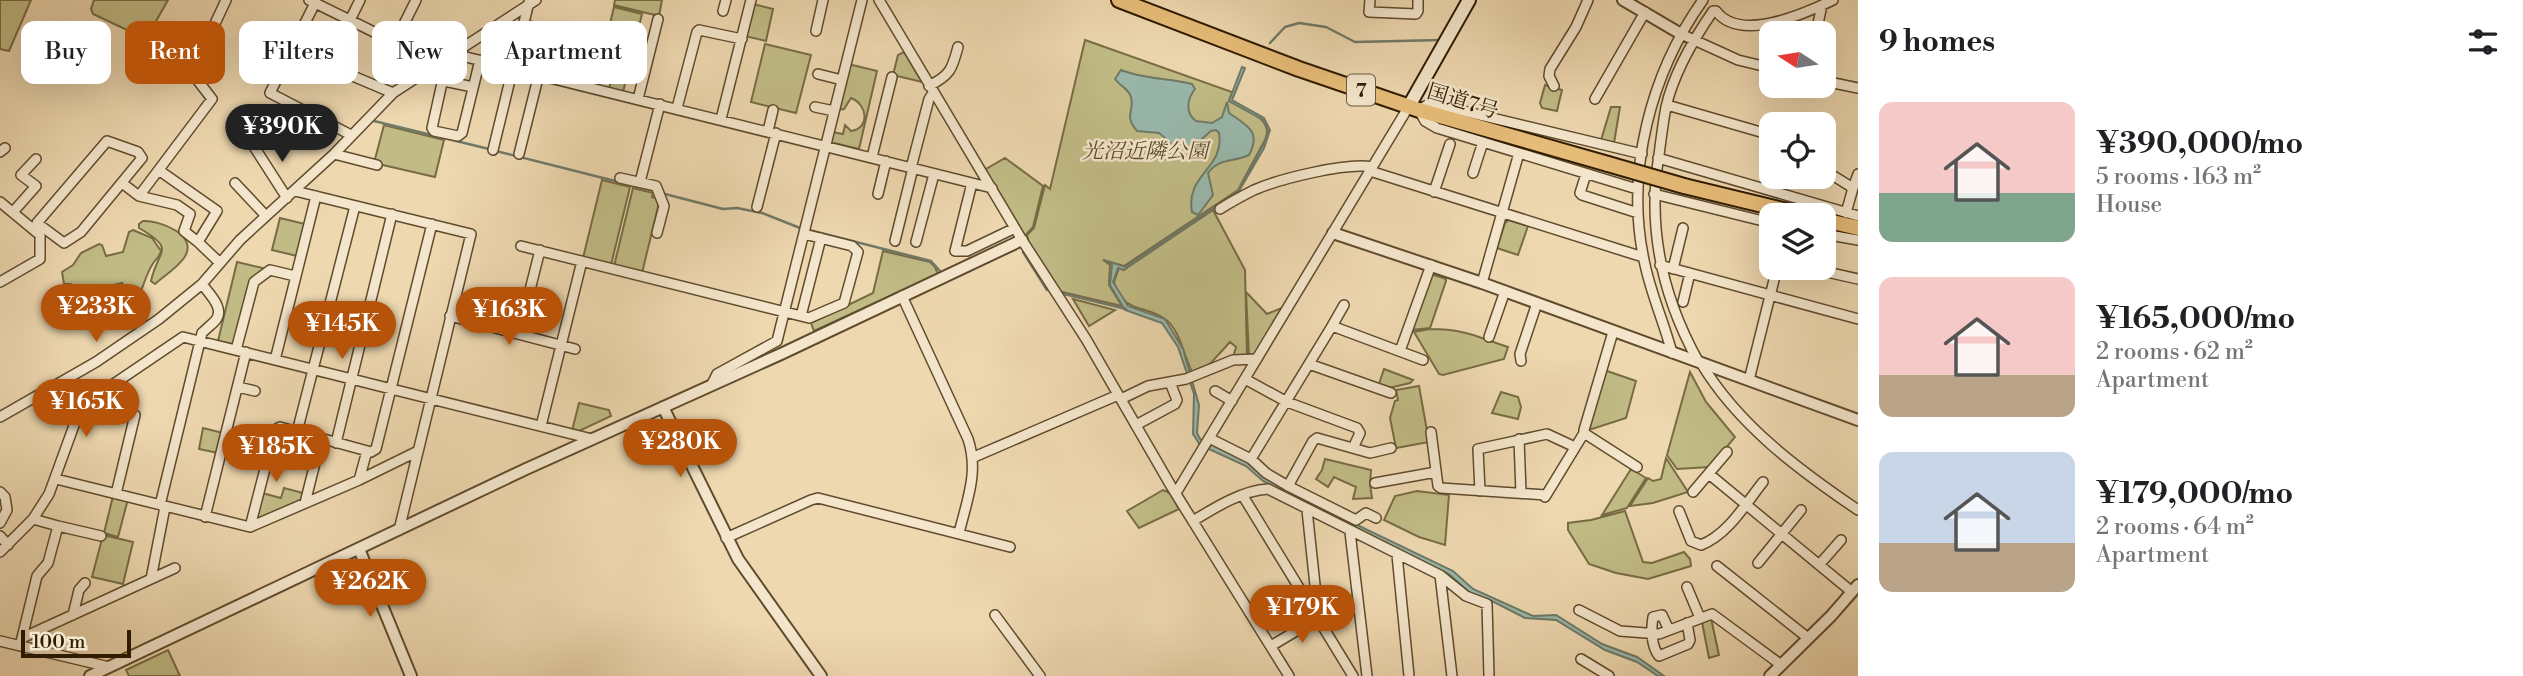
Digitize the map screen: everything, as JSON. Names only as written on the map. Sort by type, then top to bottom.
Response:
[{"type":"highway","name":"国道7号","points":[[1119,0],[1299,69],[1414,108],[1684,186],[1759,204]]},
{"type":"highway","points":[[1836,223],[1858,228]]},
{"type":"main road","points":[[1414,108],[1469,0]]},
{"type":"street","points":[[139,196],[212,99],[192,73],[226,0]]},
{"type":"street","points":[[350,20],[360,0]]},
{"type":"street","points":[[406,21],[416,0]]},
{"type":"street","points":[[723,12],[726,0]]},
{"type":"street","points":[[721,119],[751,0]]},
{"type":"street","points":[[816,31],[823,0]]},
{"type":"street","points":[[712,384],[717,374],[777,341],[862,0]]},
{"type":"street","points":[[879,0],[931,90],[1022,240],[1086,338],[1176,493],[1289,676]]},
{"type":"street","points":[[1370,0],[1369,12],[1416,14],[1418,0]]},
{"type":"street","points":[[1554,86],[1549,76],[1550,69],[1576,27],[1587,0]]},
{"type":"street","points":[[1623,0],[1693,40],[1738,60],[1759,65]]},
{"type":"street","points":[[1672,353],[1643,257],[1637,189],[1653,103],[1681,34],[1703,0]]},
{"type":"street","points":[[1833,0],[1783,20],[1747,26],[1734,25],[1713,11],[1693,40],[1673,84],[1667,105],[1654,194],[1654,225],[1667,293],[1700,362],[1712,380],[1741,416],[1768,441],[1858,510]]},
{"type":"street","points":[[303,21],[312,1],[372,31]]},
{"type":"street","points":[[526,21],[532,1]]},
{"type":"street","points":[[467,45],[532,1]]},
{"type":"street","points":[[1819,21],[1822,5]]},
{"type":"street","points":[[1595,99],[1645,12]]},
{"type":"street","points":[[638,99],[658,19]]},
{"type":"street","points":[[677,108],[696,32],[699,30],[742,39]]},
{"type":"street","points":[[895,241],[931,90],[949,72],[958,47]]},
{"type":"street","points":[[467,57],[480,60],[463,133],[458,136],[434,131],[432,128],[444,81],[473,87]]},
{"type":"street","points":[[818,74],[842,80]]},
{"type":"street","points":[[872,157],[892,76]]},
{"type":"street","points":[[358,78],[393,93]]},
{"type":"street","points":[[1836,83],[1858,88]]},
{"type":"street","points":[[274,84],[270,93],[351,135]]},
{"type":"street","points":[[0,417],[113,350],[159,319],[202,284],[240,240],[334,154],[393,93],[407,84]]},
{"type":"street","points":[[493,150],[509,84]]},
{"type":"street","points":[[519,154],[536,84]]},
{"type":"street","points":[[579,84],[992,188]]},
{"type":"street","points":[[640,182],[660,104]]},
{"type":"street","points":[[1176,493],[1371,169],[1414,108],[1438,105],[1642,154]]},
{"type":"street","points":[[1667,105],[1759,132]]},
{"type":"street","points":[[815,107],[834,111]]},
{"type":"street","points":[[1414,108],[1430,124],[1637,189]]},
{"type":"street","points":[[757,207],[772,132],[773,110]]},
{"type":"street","points":[[107,141],[138,152],[142,158],[122,183],[81,232],[64,243],[37,223],[107,141]]},
{"type":"street","points":[[1473,173],[1483,142]]},
{"type":"street","points":[[1434,192],[1450,144]]},
{"type":"street","points":[[253,145],[291,195]]},
{"type":"street","points":[[1482,283],[1519,153]]},
{"type":"street","points":[[334,154],[377,165]]},
{"type":"street","points":[[1658,158],[1858,216]]},
{"type":"street","points":[[13,212],[36,186],[21,175],[36,159]]},
{"type":"street","points":[[878,194],[886,161]]},
{"type":"street","points":[[1220,209],[1256,189],[1296,177],[1358,164],[1434,192],[1643,257]]},
{"type":"street","points":[[160,171],[217,211],[198,243]]},
{"type":"street","points":[[916,242],[934,174]]},
{"type":"street","points":[[1586,174],[1580,192],[1583,195],[1638,213]]},
{"type":"street","points":[[1846,213],[1858,174]]},
{"type":"street","points":[[1836,177],[1853,188]]},
{"type":"street","points":[[620,178],[660,187],[663,206],[657,233]]},
{"type":"street","points":[[122,183],[139,196],[177,205],[190,214],[184,231],[220,264]]},
{"type":"street","points":[[235,183],[267,216]]},
{"type":"street","points":[[972,183],[955,251],[967,251],[1015,228]]},
{"type":"street","points":[[1654,194],[1759,220]]},
{"type":"street","points":[[291,195],[316,196],[471,234],[399,530]]},
{"type":"street","points":[[275,360],[316,196]]},
{"type":"street","points":[[0,202],[40,235],[40,260],[0,282]]},
{"type":"street","points":[[297,432],[355,206]]},
{"type":"street","points":[[336,443],[392,214]]},
{"type":"street","points":[[250,527],[275,430],[280,428],[368,451],[376,449],[432,224]]},
{"type":"street","points":[[1673,269],[1683,228]]},
{"type":"street","points":[[1333,233],[1505,291],[1858,420]]},
{"type":"street","points":[[521,246],[809,318],[844,303],[858,252],[856,248],[804,234]]},
{"type":"street","points":[[1836,236],[1858,240]]},
{"type":"street","points":[[801,316],[821,238]]},
{"type":"street","points":[[90,676],[1022,240]]},
{"type":"street","points":[[519,334],[540,250]]},
{"type":"street","points":[[541,426],[582,261]]},
{"type":"street","points":[[1400,351],[1431,265]]},
{"type":"street","points":[[1660,265],[1858,319]]},
{"type":"street","points":[[205,517],[237,387],[254,282],[270,270],[295,276]]},
{"type":"street","points":[[1683,302],[1690,273]]},
{"type":"street","points":[[1836,274],[1858,279]]},
{"type":"street","points":[[1749,380],[1774,280]]},
{"type":"street","points":[[151,579],[163,506],[200,340],[202,333],[218,318],[219,312],[214,299],[202,284]]},
{"type":"street","points":[[1489,337],[1505,291]]},
{"type":"street","points":[[902,296],[974,457],[972,481],[958,533]]},
{"type":"street","points":[[1521,361],[1520,354],[1537,303]]},
{"type":"street","points":[[1251,459],[1344,305]]},
{"type":"street","points":[[450,316],[575,349]]},
{"type":"street","points":[[1332,326],[1423,360]]},
{"type":"street","points":[[1430,432],[1438,486],[1441,488],[1546,497],[1584,433],[1612,332]]},
{"type":"street","points":[[0,552],[33,519],[56,479],[76,420],[90,400],[183,337],[592,439]]},
{"type":"street","points":[[974,457],[1148,386],[1190,377],[1233,360],[1257,359]]},
{"type":"street","points":[[1309,364],[1391,393]]},
{"type":"street","points":[[1245,379],[1287,402],[1357,428],[1360,433],[1353,448]]},
{"type":"street","points":[[1136,425],[1175,404],[1177,400],[1171,385]]},
{"type":"street","points":[[237,387],[254,391]]},
{"type":"street","points":[[1215,391],[1232,401]]},
{"type":"street","points":[[663,407],[738,559],[821,676]]},
{"type":"street","points":[[116,494],[135,415]]},
{"type":"street","points":[[1584,433],[1637,467]]},
{"type":"street","points":[[1480,491],[1478,449],[1547,434],[1575,447]]},
{"type":"street","points":[[1289,486],[1317,438],[1370,453],[1391,448]]},
{"type":"street","points":[[305,503],[321,439]]},
{"type":"street","points":[[1519,439],[1521,493]]},
{"type":"street","points":[[1206,442],[1251,459],[1266,473],[1356,520],[1366,513],[1376,518]]},
{"type":"street","points":[[359,480],[368,451]]},
{"type":"street","points":[[56,479],[250,527],[416,452]]},
{"type":"street","points":[[1693,492],[1727,452]]},
{"type":"street","points":[[1375,482],[1436,472]]},
{"type":"street","points":[[1709,474],[1819,565],[1855,588],[1770,676]]},
{"type":"street","points":[[1679,511],[1691,541],[1701,545],[1710,542],[1722,532],[1763,482]]},
{"type":"street","points":[[1193,521],[1211,509],[1268,489],[1440,575],[1466,596],[1487,604],[1489,676]]},
{"type":"street","points":[[0,492],[5,497],[7,510],[0,523]]},
{"type":"street","points":[[1243,496],[1351,673],[1365,660]]},
{"type":"street","points":[[726,538],[818,498],[1010,547]]},
{"type":"street","points":[[1307,510],[1318,618]]},
{"type":"street","points":[[1758,563],[1801,510]]},
{"type":"street","points":[[33,519],[101,536]]},
{"type":"street","points":[[21,642],[37,576],[48,563],[58,526]]},
{"type":"street","points":[[1350,532],[1367,676]]},
{"type":"street","points":[[0,536],[8,545]]},
{"type":"street","points":[[1819,565],[1840,540]]},
{"type":"street","points":[[359,549],[411,676]]},
{"type":"street","points":[[1396,555],[1409,676]]},
{"type":"street","points":[[1717,566],[1808,638]]},
{"type":"street","points":[[21,642],[175,568]]},
{"type":"street","points":[[1298,585],[1314,575]]},
{"type":"street","points":[[1440,575],[1452,676]]},
{"type":"street","points":[[74,615],[79,590],[85,583]]},
{"type":"street","points":[[1687,587],[1700,618]]},
{"type":"street","points":[[1579,610],[1620,632],[1653,634],[1712,614],[1780,664]]},
{"type":"street","points":[[1668,630],[1660,614],[1652,618],[1656,654],[1659,656],[1688,644],[1688,623]]},
{"type":"street","points":[[995,615],[1040,676]]},
{"type":"street","points":[[1271,646],[1318,618]]},
{"type":"street","points":[[0,641],[21,642],[109,667]]},
{"type":"street","points":[[1581,659],[1609,676]]},
{"type":"green space","points":[[0,0],[31,0],[9,51],[0,49]]},
{"type":"green space","points":[[94,0],[168,0],[156,21],[125,21],[125,29],[93,14],[91,9]]},
{"type":"green space","points":[[615,0],[662,0],[659,16],[614,5]]},
{"type":"green space","points":[[753,4],[773,9],[766,41],[745,36]]},
{"type":"green space","points":[[614,7],[642,14],[640,21],[611,21]]},
{"type":"green space","name":"光沼近隣公園","points":[[1085,40],[1232,92],[1229,101],[1261,119],[1267,131],[1266,138],[1238,190],[1124,266],[1103,260],[1110,265],[1109,285],[1122,306],[1058,291],[1024,238],[1034,228],[1045,185],[1050,189]]},
{"type":"green space","points":[[765,44],[811,55],[796,113],[751,102]]},
{"type":"green space","points":[[904,52],[922,82],[893,75],[898,55]]},
{"type":"green space","points":[[848,64],[877,71],[859,149],[830,142],[832,132],[843,134],[845,125],[851,131],[864,121],[861,105],[851,98],[844,109],[837,110]]},
{"type":"green space","points":[[610,84],[625,84],[623,92],[609,89]]},
{"type":"green space","points":[[1545,85],[1562,90],[1557,111],[1542,108],[1540,103]]},
{"type":"green space","points":[[1611,107],[1620,107],[1614,143],[1601,140]]},
{"type":"green space","points":[[384,125],[444,140],[435,177],[374,163]]},
{"type":"green space","points":[[1005,158],[1043,186],[1033,227],[1024,237],[987,174],[986,169]]},
{"type":"green space","points":[[602,180],[630,187],[611,265],[583,258]]},
{"type":"green space","points":[[633,188],[653,193],[652,197],[658,199],[642,273],[614,266]]},
{"type":"green space","points":[[1213,210],[1245,270],[1247,356],[1233,357],[1236,347],[1230,342],[1210,364],[1192,372],[1170,323],[1157,314],[1129,304],[1118,292],[1114,282],[1119,268],[1124,270]]},
{"type":"green space","points":[[280,218],[305,224],[297,256],[272,250]]},
{"type":"green space","points":[[1509,220],[1528,226],[1518,255],[1497,248],[1505,223]]},
{"type":"green space","points":[[143,221],[176,230],[187,242],[184,258],[155,284],[151,281],[162,251],[158,241],[139,228]]},
{"type":"green space","points":[[133,230],[152,238],[161,251],[149,270],[133,308],[129,293],[122,283],[81,293],[71,284],[64,284],[62,272],[73,265],[81,253],[99,244],[106,256],[123,252],[129,232]]},
{"type":"green space","points":[[883,251],[930,262],[938,274],[814,331],[811,323],[873,293]]},
{"type":"green space","points":[[237,262],[267,269],[252,280],[233,344],[218,341]]},
{"type":"green space","points":[[1431,274],[1446,281],[1430,328],[1411,330]]},
{"type":"green space","points":[[1246,292],[1267,314],[1284,307],[1254,356],[1249,356]]},
{"type":"green space","points":[[1073,299],[1115,310],[1089,326]]},
{"type":"green space","points":[[1430,329],[1462,332],[1508,347],[1504,359],[1443,375],[1439,374],[1414,332]]},
{"type":"green space","points":[[1384,369],[1413,380],[1385,389],[1378,387]]},
{"type":"green space","points":[[1604,370],[1636,381],[1626,418],[1592,429],[1588,428]]},
{"type":"green space","points":[[1690,372],[1706,402],[1735,437],[1710,467],[1677,469],[1667,455]]},
{"type":"green space","points":[[1419,386],[1429,442],[1396,448],[1390,418],[1395,401],[1398,400],[1396,390]]},
{"type":"green space","points":[[1501,392],[1518,397],[1521,407],[1518,419],[1492,413]]},
{"type":"green space","points":[[579,403],[609,410],[611,416],[577,432],[572,431]]},
{"type":"green space","points":[[203,428],[223,433],[218,453],[199,449]]},
{"type":"green space","points":[[1666,458],[1688,492],[1653,503],[1630,506],[1648,478],[1653,481],[1661,479]]},
{"type":"green space","points":[[1325,459],[1371,470],[1372,498],[1353,499],[1356,487],[1334,477],[1328,487],[1316,479]]},
{"type":"green space","points":[[1631,469],[1646,478],[1627,508],[1602,515]]},
{"type":"green space","points":[[284,488],[303,493],[303,499],[256,520],[262,493],[281,498]]},
{"type":"green space","points":[[1163,490],[1170,493],[1179,509],[1139,528],[1127,511]]},
{"type":"green space","points":[[1417,491],[1449,495],[1445,545],[1419,537],[1384,520],[1395,496]]},
{"type":"green space","points":[[113,496],[128,499],[118,537],[104,533]]},
{"type":"green space","points":[[1625,511],[1643,562],[1652,563],[1684,552],[1690,559],[1691,566],[1648,579],[1589,564],[1568,530],[1568,523]]},
{"type":"green space","points":[[103,535],[133,542],[123,584],[92,577]]},
{"type":"green space","points":[[1711,618],[1719,655],[1709,658],[1702,622]]},
{"type":"green space","points":[[168,650],[180,676],[129,676],[126,670]]},
{"type":"shaded area","points":[[1242,67],[1245,68],[1232,100],[1264,118],[1270,130],[1264,148],[1239,191],[1124,270],[1118,268],[1113,282],[1128,306],[1165,319],[1183,349],[1199,405],[1197,433],[1200,439],[1245,460],[1328,511],[1453,571],[1473,589],[1533,616],[1556,615],[1602,644],[1637,657],[1664,676],[1658,676],[1637,662],[1605,650],[1556,620],[1525,618],[1492,601],[1471,594],[1449,574],[1392,548],[1263,481],[1246,466],[1200,445],[1193,434],[1194,394],[1178,347],[1162,323],[1125,310],[1110,285],[1112,265],[1104,260],[1125,267],[1238,191],[1265,141],[1268,130],[1263,120],[1229,101]]},
{"type":"shaded area","points":[[1121,70],[1192,84],[1195,89],[1190,97],[1189,110],[1192,118],[1212,123],[1222,117],[1227,102],[1229,113],[1246,125],[1253,134],[1253,147],[1249,155],[1222,162],[1208,173],[1213,195],[1198,215],[1192,212],[1191,199],[1199,180],[1216,155],[1219,133],[1216,130],[1211,131],[1193,146],[1178,148],[1159,133],[1137,131],[1130,117],[1130,94],[1115,79]]},
{"type":"waterway","points":[[1270,43],[1285,27],[1299,23],[1326,27],[1355,42],[1441,40]]},
{"type":"waterway","points":[[374,121],[489,149]]},
{"type":"waterway","points":[[496,151],[619,182]]},
{"type":"waterway","points":[[625,184],[651,190]]},
{"type":"waterway","points":[[665,194],[723,209],[737,208],[762,213],[800,228]]},
{"type":"waterway","points":[[809,230],[931,261],[940,271]]},
{"type":"waterway","points":[[1023,252],[1047,290]]},
{"type":"waterway","points":[[1064,294],[1126,309]]}]
